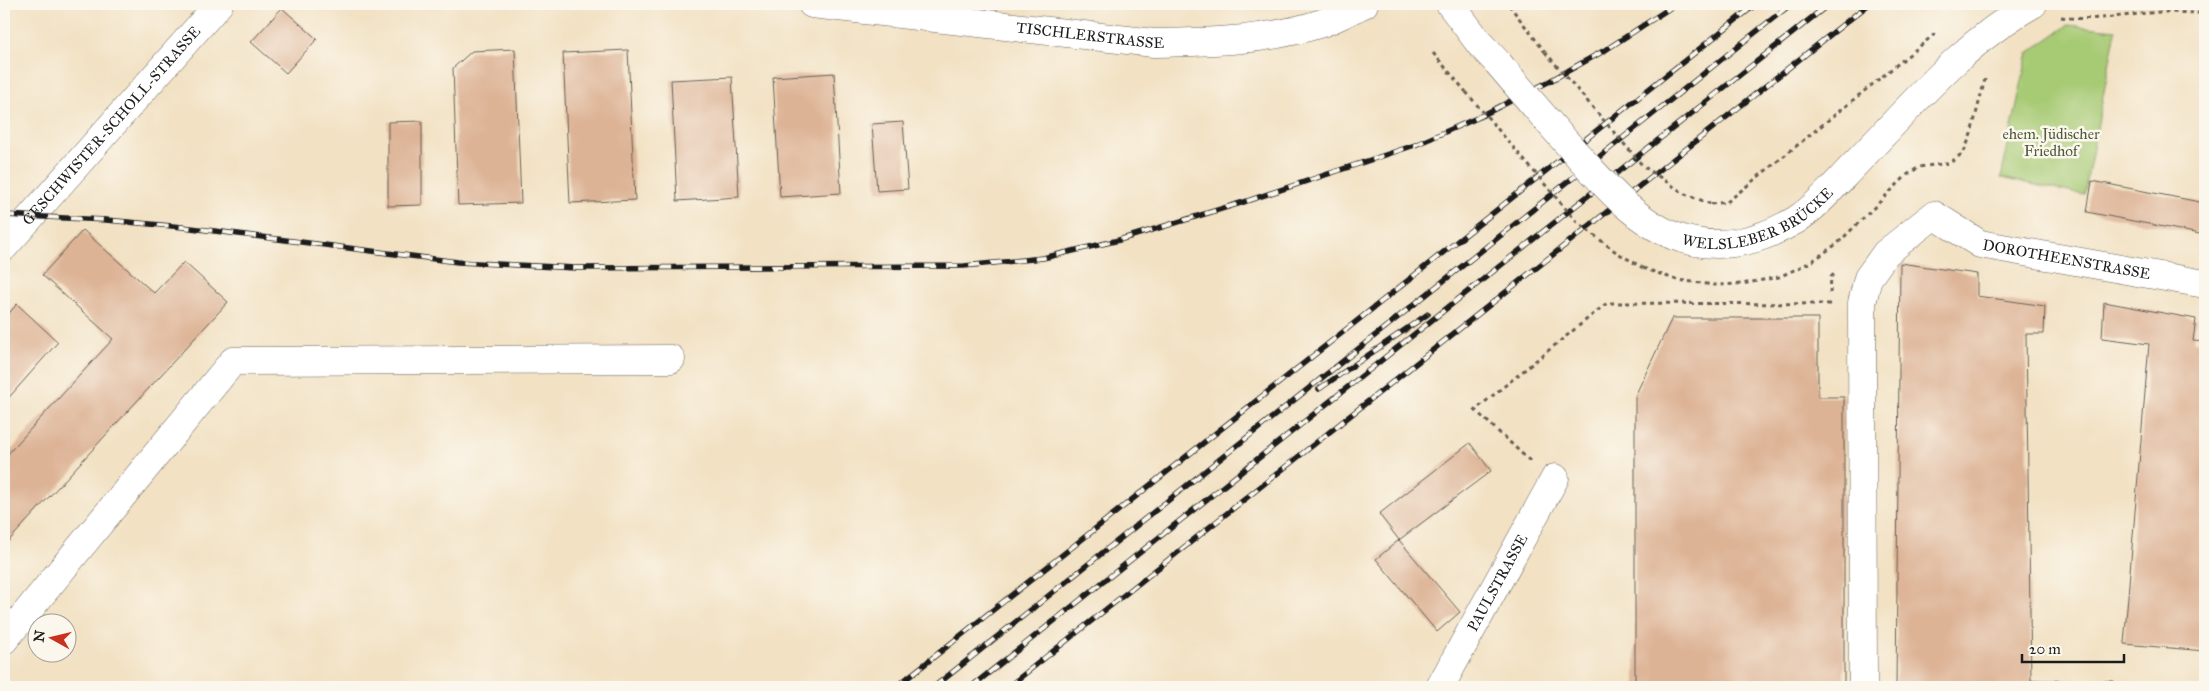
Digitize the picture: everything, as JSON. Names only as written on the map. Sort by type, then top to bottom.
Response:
[{"type":"street","name":"GESCHWISTER-SCHOLL-STRASSE","points":[[4,247],[219,4]]},
{"type":"street","name":"TISCHLERSTRASSE","points":[[812,4],[1154,43],[1251,39],[1322,23],[1364,4]]},
{"type":"street","name":"WELSLEBER BRÜCKE","points":[[1450,4],[1458,17],[1498,63],[1607,186],[1636,215],[1655,228],[1691,242],[1710,245],[1734,245],[1761,237],[1797,219],[1844,175],[1954,62],[1980,39],[2032,4]]},
{"type":"street","name":"DOROTHEENSTRASSE","points":[[1862,304],[1868,278],[1886,253],[1934,215],[1980,244],[2205,284]]},
{"type":"street","points":[[1862,304],[1863,687]]},
{"type":"street","points":[[4,640],[233,361],[671,359]]},
{"type":"street","name":"PAULSTRASSE","points":[[1440,687],[1555,478]]},
{"type":"path","points":[[1509,5],[1545,52],[1643,166],[1685,194],[1711,204],[1727,202],[1942,29]]},
{"type":"path","points":[[2057,16],[2091,20],[2161,12],[2205,13]]},
{"type":"path","points":[[1433,53],[1578,222],[1616,252],[1643,268],[1677,280],[1715,285],[1742,284],[1778,278],[1811,262],[1838,244],[1907,175],[1919,167],[1950,163],[1964,152],[1971,134],[1986,74]]},
{"type":"path","points":[[1555,478],[1539,468],[1475,410],[1607,303],[1862,304]]},
{"type":"green space","name":"ehem. Jüdischer Friedhof","points":[[2068,25],[2116,30],[2084,195],[2001,178],[2028,53]]},
{"type":"building","points":[[282,8],[317,39],[286,73],[251,42]]},
{"type":"building","points":[[515,49],[521,203],[458,205],[453,68],[472,51]]},
{"type":"building","points":[[628,50],[635,200],[570,203],[563,53]]},
{"type":"building","points":[[834,73],[841,193],[780,197],[773,77]]},
{"type":"building","points":[[732,77],[739,197],[677,201],[671,80]]},
{"type":"building","points":[[422,121],[422,205],[388,206],[388,122]]},
{"type":"building","points":[[903,122],[908,189],[877,191],[872,124]]},
{"type":"building","points":[[2092,181],[2205,203],[2205,235],[2087,212]]},
{"type":"building","points":[[83,230],[154,293],[184,262],[228,302],[4,546],[4,458],[113,339],[42,275]]},
{"type":"building","points":[[1900,263],[1977,274],[1977,296],[2045,306],[2044,334],[2026,334],[2031,680],[2114,681],[2114,687],[1896,687]]},
{"type":"building","points":[[2104,302],[2196,319],[2193,341],[2205,342],[2205,651],[2124,644],[2149,344],[2102,338]]},
{"type":"building","points":[[17,304],[58,342],[4,403],[4,319]]},
{"type":"building","points":[[1672,318],[1818,318],[1818,397],[1844,397],[1844,687],[1635,687],[1635,396]]},
{"type":"building","points":[[1470,443],[1491,471],[1399,540],[1379,514]]},
{"type":"building","points":[[1399,540],[1460,612],[1437,632],[1376,559]]},
{"type":"railway","points":[[4,215],[106,220],[183,227],[458,262],[576,268],[964,266],[1043,258],[1119,240],[1244,202],[1415,145],[1477,118],[1548,82],[1607,49],[1676,4]]},
{"type":"railway","points":[[896,687],[1756,4]]},
{"type":"railway","points":[[934,687],[1791,4]]},
{"type":"railway","points":[[971,687],[1829,4]]},
{"type":"railway","points":[[1008,687],[1869,4]]},
{"type":"railway","points":[[1319,389],[1428,314]]}]
